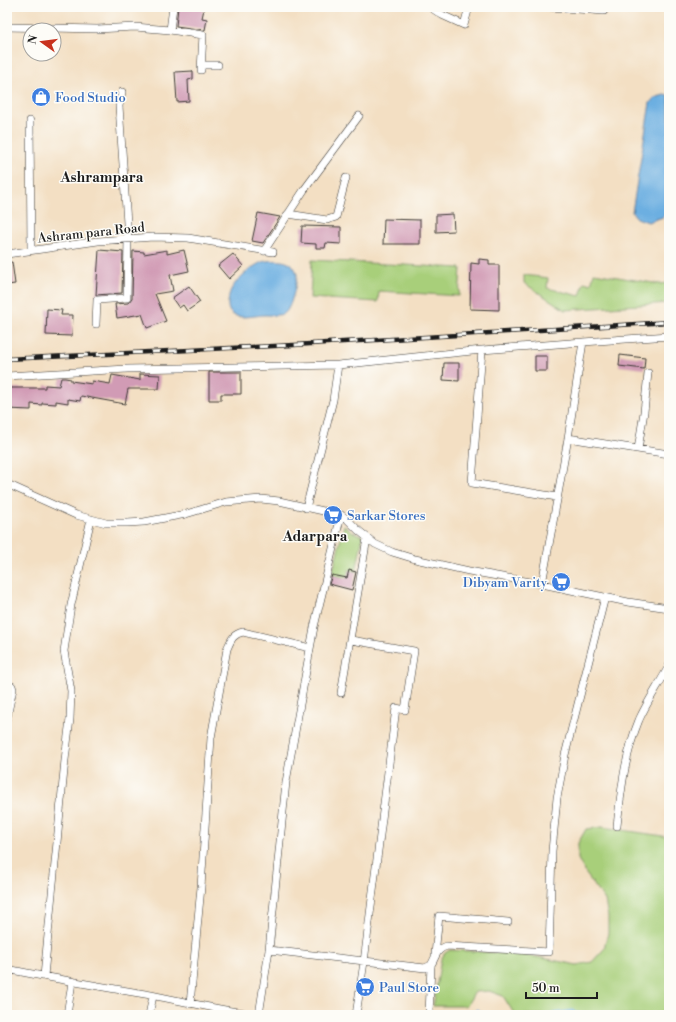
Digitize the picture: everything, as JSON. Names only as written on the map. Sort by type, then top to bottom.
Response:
[{"type":"street","points":[[170,30],[173,7]]},
{"type":"street","points":[[430,7],[442,15],[464,25],[470,7]]},
{"type":"street","points":[[550,7],[604,11],[605,7]]},
{"type":"street","points":[[7,27],[98,29],[135,27],[203,35],[202,68],[218,65]]},
{"type":"street","points":[[96,324],[97,300],[127,298],[128,238],[119,106],[122,92]]},
{"type":"street","points":[[264,250],[288,214],[359,116]]},
{"type":"street","points":[[30,121],[31,250]]},
{"type":"street","points":[[288,214],[327,220],[336,217],[346,178]]},
{"type":"street","name":"Ashram para Road","points":[[7,254],[128,238],[188,238],[273,252]]},
{"type":"street","points":[[7,376],[127,369],[338,365],[482,350],[669,336]]},
{"type":"street","points":[[542,584],[568,438],[582,342]]},
{"type":"street","points":[[482,350],[472,483],[558,497]]},
{"type":"street","points":[[306,508],[333,400],[338,365]]},
{"type":"street","points":[[638,449],[648,373]]},
{"type":"street","points":[[568,438],[669,454]]},
{"type":"street","points":[[7,484],[76,515],[106,522],[144,522],[186,514],[226,502],[261,499],[279,501],[340,515],[347,519],[367,538],[383,548],[414,559],[634,603],[669,608]]},
{"type":"street","points":[[7,983],[8,970],[232,1012],[259,1015],[269,950],[286,782],[310,648],[340,515]]},
{"type":"street","points":[[44,976],[70,719],[71,691],[64,651],[71,604],[91,519]]},
{"type":"street","points":[[342,693],[367,538]]},
{"type":"street","points":[[269,950],[424,968],[432,963],[440,949],[448,946],[549,952],[552,851],[557,798],[565,755],[605,597]]},
{"type":"street","points":[[190,1004],[201,887],[211,738],[227,649],[232,639],[237,634],[243,632],[310,648]]},
{"type":"street","points":[[351,640],[414,651],[405,710],[396,708],[356,1015]]},
{"type":"street","points":[[617,826],[622,786],[632,738],[644,709],[669,666]]},
{"type":"street","points":[[7,684],[12,686],[13,689],[7,717]]},
{"type":"street","points":[[429,1015],[432,963],[439,916],[508,922]]},
{"type":"street","points":[[67,1015],[72,982]]},
{"type":"street","points":[[149,1015],[153,996]]},
{"type":"green space","points":[[312,260],[461,268],[459,296],[379,291],[378,302],[310,298]]},
{"type":"green space","points":[[594,273],[659,284],[669,283],[669,303],[565,310],[524,283],[524,275],[548,278],[547,288],[580,296],[584,282],[591,284]]},
{"type":"green space","points":[[344,525],[353,532],[363,536],[356,572],[349,570],[347,578],[332,575]]},
{"type":"green space","points":[[602,827],[669,837],[669,1015],[515,1015],[503,996],[489,991],[475,992],[466,1006],[433,1006],[441,959],[445,953],[450,950],[522,954],[577,965],[592,962],[604,949],[608,933],[608,917],[605,900],[586,874],[578,859],[578,843],[586,829]]},
{"type":"water","points":[[664,95],[669,96],[669,208],[663,217],[648,222],[637,218],[632,212],[650,103],[654,98]]},
{"type":"water","points":[[265,261],[280,261],[289,263],[296,270],[296,284],[287,310],[283,314],[277,315],[246,317],[235,316],[228,309],[231,290],[238,280],[247,272],[256,265]]},
{"type":"building","points":[[178,7],[194,7],[204,9],[202,18],[207,19],[205,30],[176,26]]},
{"type":"building","points":[[193,71],[193,79],[188,80],[189,101],[177,102],[175,72]]},
{"type":"building","points":[[258,213],[280,217],[263,243],[252,241]]},
{"type":"building","points":[[453,214],[454,231],[436,232],[436,215]]},
{"type":"building","points":[[384,219],[420,220],[420,244],[383,244]]},
{"type":"building","points":[[302,226],[341,227],[341,244],[326,243],[325,248],[316,248],[316,244],[301,243]]},
{"type":"building","points":[[99,250],[123,252],[122,293],[96,295]]},
{"type":"building","points":[[167,250],[167,254],[184,250],[189,271],[170,275],[173,291],[155,294],[166,321],[147,328],[142,314],[117,318],[115,304],[128,303],[132,298],[133,251],[144,252],[144,254]]},
{"type":"building","points":[[233,254],[243,266],[229,279],[218,266]]},
{"type":"building","points":[[479,259],[489,260],[489,265],[499,265],[499,310],[470,309],[471,263],[479,264]]},
{"type":"building","points":[[12,262],[15,284],[7,285],[7,263]]},
{"type":"building","points":[[189,286],[200,302],[187,311],[183,305],[179,308],[172,298]]},
{"type":"building","points":[[47,309],[62,310],[61,315],[73,315],[72,336],[46,335]]},
{"type":"building","points":[[620,355],[645,358],[644,369],[619,366]]},
{"type":"building","points":[[535,356],[547,356],[547,371],[535,371]]},
{"type":"building","points":[[444,363],[459,363],[459,381],[443,380]]},
{"type":"building","points":[[209,372],[241,372],[241,394],[221,394],[221,400],[209,400]]},
{"type":"building","points":[[140,374],[160,375],[159,389],[128,389],[125,404],[81,396],[80,401],[68,399],[68,403],[56,401],[56,404],[31,404],[31,410],[7,409],[7,388],[45,388],[45,385],[59,386],[61,378],[92,384],[92,381],[110,384],[112,375],[140,380]]},
{"type":"building","points":[[349,570],[356,572],[352,590],[329,584],[332,575],[347,578]]},
{"type":"waterway","points":[[475,1013],[477,1010],[485,1015]]},
{"type":"waterway","points":[[548,1015],[573,1011],[581,1015]]},
{"type":"railway","points":[[7,359],[294,345],[669,322]]},
{"type":"place","name":"Food Studio","points":[[41,97]]},
{"type":"place","name":"Sarkar Stores","points":[[333,515]]},
{"type":"place","name":"Dibyam Varity","points":[[561,582]]},
{"type":"place","name":"Paul Store","points":[[365,987]]},
{"type":"district","name":"Ashrampara","points":[[102,177]]},
{"type":"district","name":"Adarpara","points":[[315,536]]}]
